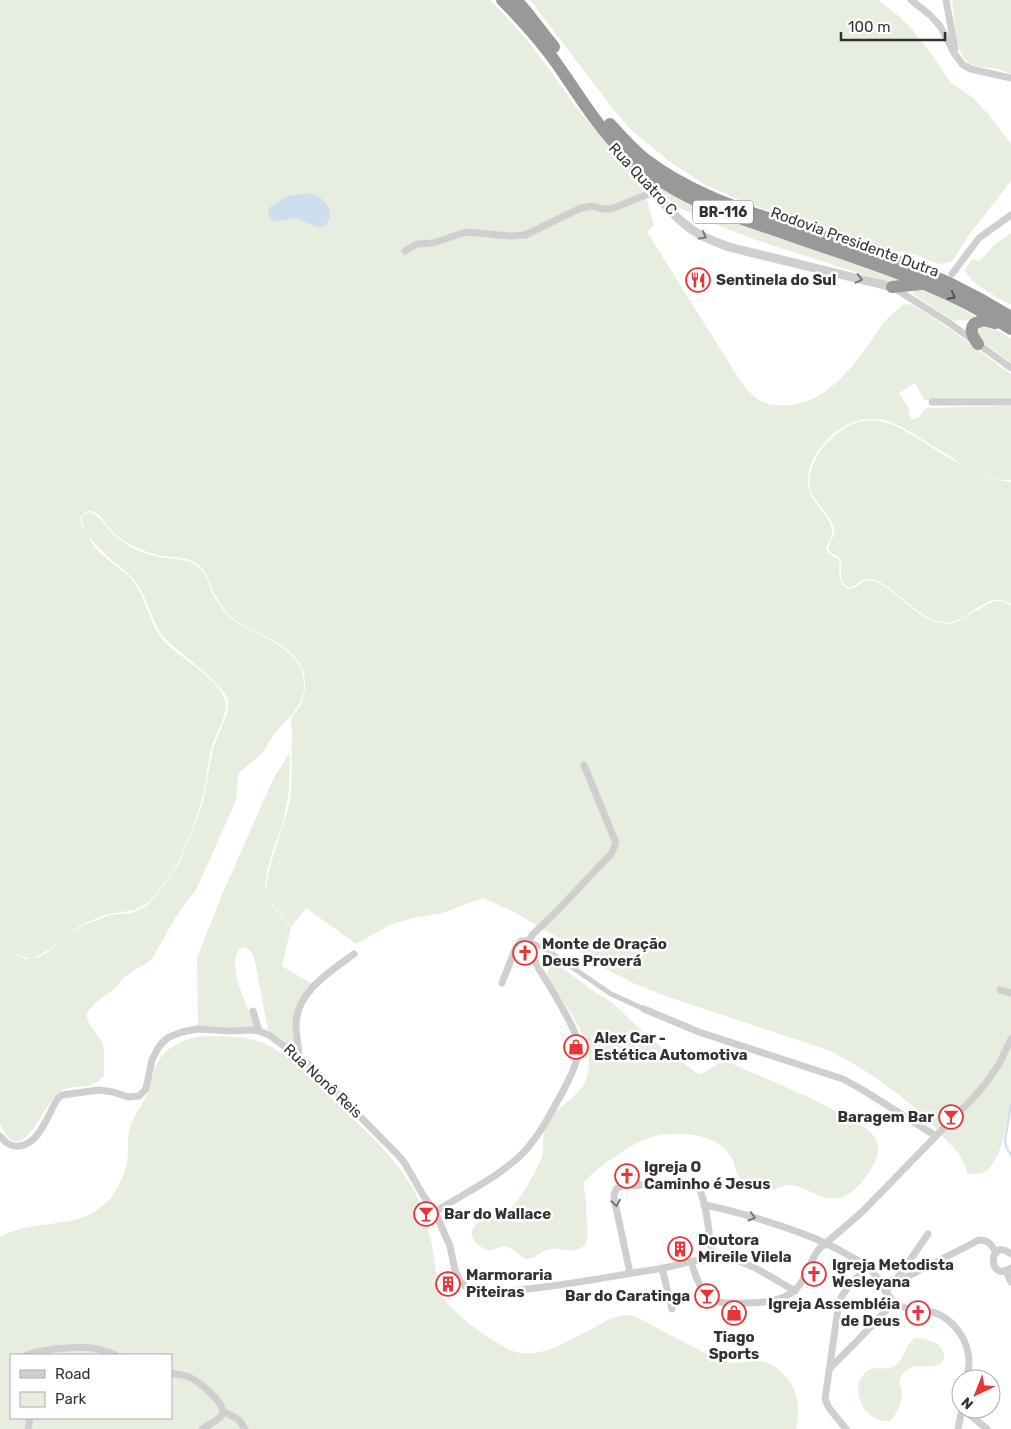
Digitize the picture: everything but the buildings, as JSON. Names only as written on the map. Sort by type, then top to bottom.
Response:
[{"type":"highway","name":"Rodovia Presidente Dutra","points":[[502,0],[546,50],[615,144],[662,182],[689,198],[725,213],[926,283],[1010,325]]},
{"type":"highway","name":"Rodovia Presidente Dutra","points":[[516,0],[551,43],[608,123],[633,149],[660,170],[714,199],[891,259],[935,276],[972,294],[1010,325]]},
{"type":"highway","points":[[891,259],[952,274],[972,294]]},
{"type":"highway","points":[[886,286],[926,283]]},
{"type":"highway","points":[[978,344],[972,332],[972,326],[976,322],[983,320],[1010,325]]},
{"type":"street","points":[[911,0],[930,14],[940,26],[963,65],[968,68],[1011,78]]},
{"type":"street","points":[[946,0],[958,59]]},
{"type":"street","name":"Rua Quatro C","points":[[533,34],[575,98],[606,140],[686,225],[696,232],[729,247],[886,286],[948,322],[1011,368]]},
{"type":"street","points":[[405,250],[417,244],[433,243],[466,232],[510,236],[525,235],[581,208],[592,206],[611,209],[651,193]]},
{"type":"street","points":[[952,274],[979,238],[1011,215]]},
{"type":"street","points":[[932,402],[1011,402]]},
{"type":"street","points":[[435,1212],[487,1180],[524,1152],[534,1140],[554,1108],[577,1059],[579,1049],[574,1032],[532,957],[529,941],[614,850],[616,843],[584,765]]},
{"type":"street","points":[[502,983],[516,947],[521,941],[529,941],[547,950],[611,994],[699,1032],[844,1079],[936,1136]]},
{"type":"street","points":[[299,1057],[296,1024],[301,1005],[318,982],[354,954]]},
{"type":"street","points":[[1000,990],[1011,993]]},
{"type":"street","points":[[253,1011],[260,1030]]},
{"type":"street","name":"Rua Nonô Reis","points":[[0,1136],[13,1146],[29,1143],[37,1135],[58,1098],[64,1095],[99,1090],[114,1092],[128,1097],[139,1096],[147,1086],[152,1060],[156,1052],[163,1042],[175,1035],[197,1029],[260,1030],[280,1041],[323,1078],[404,1162],[435,1212],[452,1252],[458,1278],[465,1287],[474,1292],[513,1291],[548,1287],[690,1262],[724,1258],[741,1262],[795,1291]]},
{"type":"street","points":[[690,1262],[701,1287],[707,1296],[715,1301],[762,1303],[783,1297],[795,1291],[814,1255],[825,1243],[862,1212],[986,1083],[999,1064],[1011,1039]]},
{"type":"street","points":[[630,1273],[614,1198],[617,1188],[624,1186],[691,1182],[695,1184],[699,1189],[704,1205],[712,1259]]},
{"type":"street","points":[[704,1205],[781,1225],[825,1243],[868,1267],[894,1302],[903,1307],[940,1315],[954,1325],[963,1340],[968,1354],[967,1369]]},
{"type":"street","points":[[885,1291],[893,1284],[928,1234]]},
{"type":"street","points":[[893,1284],[979,1240],[989,1242],[996,1253]]},
{"type":"street","points":[[1011,1254],[1005,1250],[999,1251],[993,1260],[994,1265],[998,1269],[1009,1269],[1011,1282]]},
{"type":"street","points":[[846,1429],[829,1408],[825,1401],[825,1395],[839,1302],[844,1291],[868,1267]]},
{"type":"street","points":[[662,1268],[672,1309]]},
{"type":"street","points":[[830,1368],[894,1302]]},
{"type":"street","points":[[31,1354],[41,1350],[71,1347],[96,1348],[112,1354]]},
{"type":"street","points":[[172,1373],[187,1376],[200,1384],[220,1404],[223,1411],[239,1420],[245,1429]]},
{"type":"street","points":[[202,1429],[219,1418],[223,1411]]},
{"type":"street","points":[[975,1419],[987,1429]]},
{"type":"green space","points":[[0,0],[490,0],[531,45],[572,102],[638,179],[646,197],[654,225],[647,232],[741,382],[756,398],[768,404],[782,406],[804,402],[828,390],[848,371],[885,321],[900,307],[907,304],[914,306],[941,323],[1011,374],[1011,399],[924,400],[915,383],[899,393],[910,410],[908,412],[912,420],[919,417],[926,408],[1011,406],[1011,480],[999,480],[1011,482],[1011,604],[1003,600],[996,600],[988,602],[959,619],[952,622],[943,622],[919,612],[892,590],[875,580],[863,580],[851,588],[841,581],[840,559],[828,548],[834,534],[834,529],[829,517],[815,500],[809,482],[811,470],[823,447],[845,428],[862,421],[878,421],[895,426],[911,434],[961,464],[949,455],[893,423],[873,419],[863,420],[845,426],[829,438],[816,455],[808,477],[809,488],[813,498],[832,529],[826,548],[829,554],[839,560],[839,577],[840,580],[844,586],[852,589],[865,581],[874,581],[894,593],[922,615],[932,620],[942,623],[954,623],[994,601],[1004,601],[1011,606],[1011,1105],[999,1152],[990,1168],[984,1172],[968,1174],[958,1153],[922,1114],[877,1078],[861,1068],[828,1050],[668,997],[633,983],[606,969],[564,941],[516,913],[483,898],[442,913],[413,918],[390,925],[356,944],[306,908],[291,927],[271,903],[268,894],[271,904],[291,928],[282,966],[312,984],[300,1001],[296,1051],[268,1030],[254,957],[251,951],[245,947],[240,948],[236,956],[235,966],[240,988],[257,1028],[198,1026],[197,958],[262,804],[275,776],[290,752],[289,790],[283,824],[267,872],[266,888],[271,863],[283,827],[289,802],[291,789],[291,720],[303,700],[305,685],[303,671],[298,661],[291,653],[282,646],[244,626],[223,608],[200,566],[191,560],[157,555],[124,541],[96,513],[91,511],[85,512],[82,516],[81,518],[85,532],[82,521],[83,515],[89,512],[93,513],[110,531],[135,549],[155,556],[187,561],[200,568],[216,600],[227,614],[237,622],[287,651],[297,661],[303,674],[303,696],[292,714],[260,755],[240,772],[237,797],[197,888],[175,918],[152,959],[125,977],[115,988],[94,1004],[87,1013],[89,1023],[102,1042],[104,1049],[104,1076],[93,1084],[69,1088],[58,1093],[31,1131],[24,1139],[16,1142],[8,1137],[0,1124],[0,949],[5,950],[0,948]],"holes":[[[89,537],[136,582],[158,630],[168,642],[207,674],[224,692],[228,701],[228,711],[213,748],[203,802],[179,863],[155,897],[147,906],[132,913],[110,915],[82,926],[68,935],[82,925],[99,917],[142,907],[154,897],[173,871],[185,847],[199,810],[205,788],[212,746],[224,717],[226,705],[221,692],[215,684],[162,638],[157,631],[134,582],[97,550]],[[59,942],[39,957],[25,959],[7,951],[19,956],[34,957]]]},
{"type":"green space","points":[[530,0],[878,0],[911,28],[951,83],[978,103],[1011,144],[1011,181],[969,235],[953,260],[939,264],[907,252],[884,250],[746,203],[702,183],[669,161],[632,131]]},
{"type":"green space","points":[[952,0],[1011,0],[1011,74],[995,68],[973,65],[962,55],[956,37]]},
{"type":"green space","points":[[658,187],[689,202],[912,281],[883,281],[756,240],[680,208],[668,199]]},
{"type":"green space","points":[[1011,233],[1011,305],[978,285],[965,270],[972,259],[980,261],[995,244]]},
{"type":"green space","points":[[924,288],[978,318],[954,321],[914,295],[913,292],[915,290]]},
{"type":"green space","points":[[990,325],[1011,339],[1011,363],[980,340],[978,331],[983,326]]},
{"type":"green space","points":[[552,965],[557,965],[564,969],[614,1004],[646,1035],[698,1074],[721,1063],[730,1063],[787,1087],[865,1128],[874,1136],[878,1146],[874,1163],[869,1172],[856,1188],[843,1197],[823,1197],[792,1185],[764,1191],[756,1189],[742,1180],[737,1174],[733,1160],[722,1146],[703,1137],[682,1134],[661,1135],[644,1139],[629,1147],[600,1167],[583,1183],[588,1235],[583,1247],[572,1251],[549,1249],[527,1259],[507,1247],[489,1251],[482,1248],[472,1237],[473,1229],[479,1222],[505,1214],[513,1207],[528,1185],[540,1161],[543,1152],[544,1133],[551,1117],[578,1093],[587,1077],[589,1055],[586,1043],[576,1021],[550,981],[548,972]]},
{"type":"green space","points":[[200,1036],[244,1038],[258,1041],[282,1054],[317,1083],[383,1149],[409,1182],[424,1215],[430,1236],[437,1281],[441,1294],[461,1317],[491,1339],[519,1353],[531,1353],[554,1348],[614,1318],[624,1315],[632,1316],[722,1361],[737,1363],[758,1361],[773,1365],[787,1378],[795,1391],[798,1405],[796,1429],[0,1429],[0,1237],[4,1234],[29,1227],[66,1222],[89,1215],[110,1199],[125,1171],[128,1158],[130,1126],[148,1093],[157,1064],[165,1053],[181,1042]]},
{"type":"green space","points":[[915,1338],[937,1344],[944,1354],[943,1360],[937,1365],[915,1367],[906,1370],[900,1379],[902,1397],[900,1404],[890,1421],[883,1421],[871,1416],[860,1401],[858,1390],[861,1379],[869,1370],[891,1368],[898,1363],[909,1343]]},
{"type":"water","points":[[310,193],[322,199],[329,209],[330,218],[322,227],[316,227],[298,219],[278,222],[271,219],[268,215],[269,208],[288,196]]},
{"type":"waterway","points":[[1011,1105],[1005,1141],[1011,1155]]},
{"type":"place","name":"Sentinela do Sul","points":[[698,280]]},
{"type":"place","name":"Monte de Oração Deus Proverá","points":[[525,953]]},
{"type":"place","name":"Alex Car - Estética Automotiva","points":[[576,1047]]},
{"type":"place","name":"Baragem Bar","points":[[951,1117]]},
{"type":"place","name":"Igreja O Caminho é Jesus","points":[[627,1176]]},
{"type":"place","name":"Bar do Wallace","points":[[426,1214]]},
{"type":"place","name":"Doutora Mireile Vilela","points":[[680,1249]]},
{"type":"place","name":"Igreja Metodista Wesleyana","points":[[814,1274]]},
{"type":"place","name":"Marmoraria Piteiras","points":[[448,1284]]},
{"type":"place","name":"Bar do Caratinga","points":[[707,1296]]},
{"type":"place","name":"Tiago Sports","points":[[734,1313]]},
{"type":"place","name":"Igreja Assembléia de Deus","points":[[918,1313]]}]
